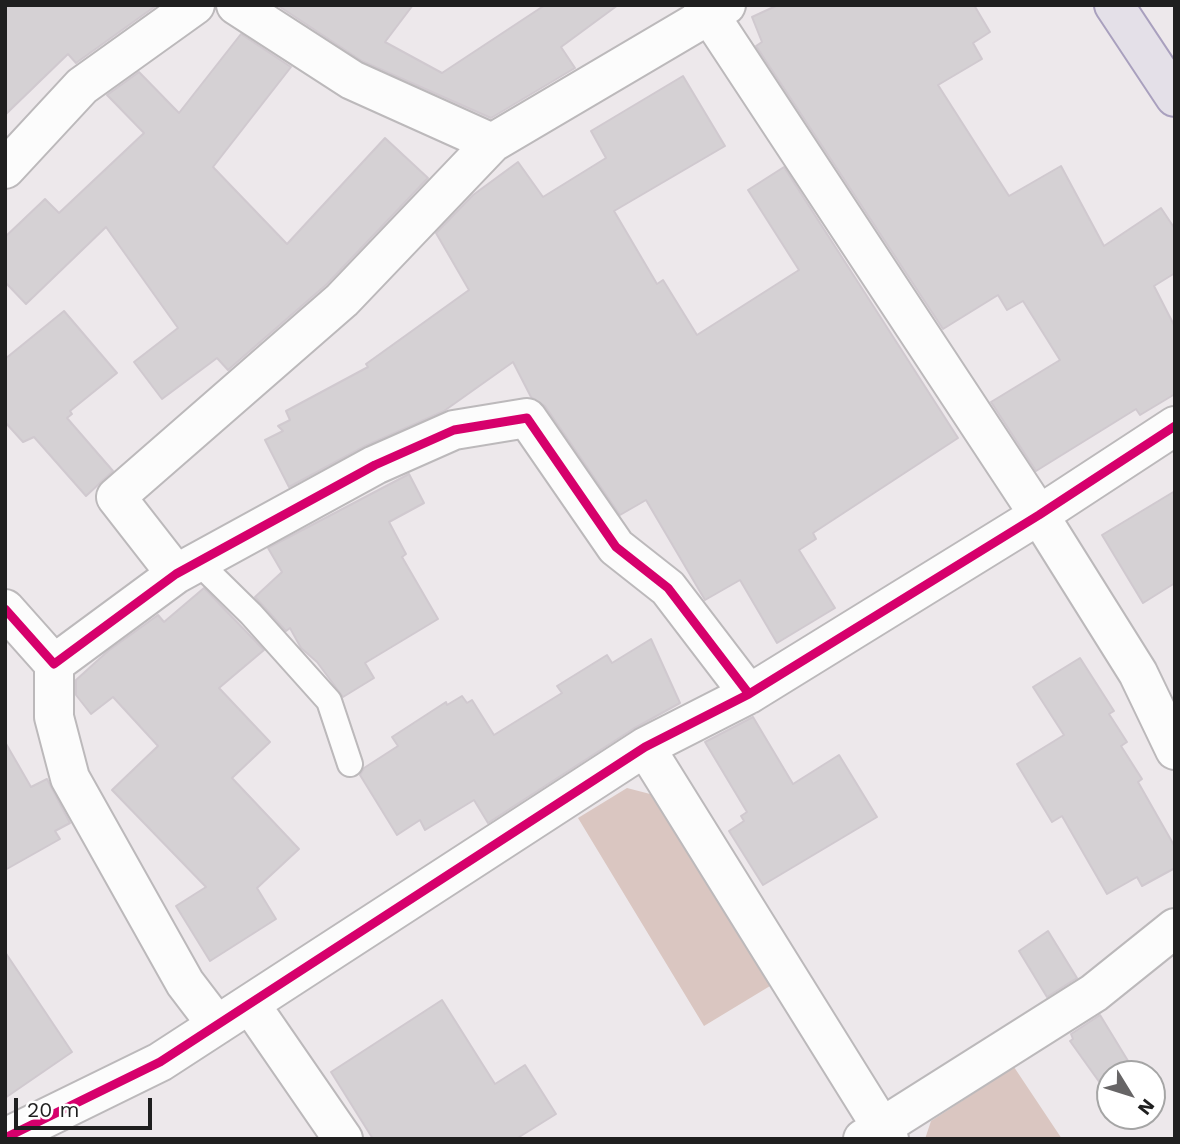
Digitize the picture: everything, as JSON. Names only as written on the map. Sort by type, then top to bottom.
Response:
[{"type":"highway","points":[[1114,5],[1175,97]]},
{"type":"street","points":[[5,169],[82,86],[195,5]]},
{"type":"street","points":[[236,5],[352,80],[492,143]]},
{"type":"street","points":[[187,568],[116,497],[342,300],[492,143],[713,8],[1039,514],[1138,673],[1175,750]]},
{"type":"street","points":[[54,664],[187,568],[375,465],[454,430],[527,418],[616,547],[668,588],[749,694]]},
{"type":"street","points":[[5,1138],[160,1062],[645,747],[749,694],[1175,426]]},
{"type":"street","points":[[5,609],[54,664],[54,717],[70,778],[185,983],[217,1025]]},
{"type":"street","points":[[645,747],[878,1135],[1094,993],[1175,928]]},
{"type":"street","points":[[250,1003],[343,1139]]},
{"type":"lane","points":[[187,568],[251,614],[329,701],[350,764]]},
{"type":"shaded area","points":[[627,788],[654,795],[770,986],[704,1026],[578,818]]},
{"type":"shaded area","points":[[1014,1067],[1062,1139],[925,1139],[931,1121]]},
{"type":"building","points":[[5,5],[157,5],[76,63],[68,54],[5,115]]},
{"type":"building","points":[[277,5],[413,5],[385,42],[442,73],[545,5],[618,5],[561,47],[575,68],[491,118],[362,61]]},
{"type":"building","points":[[778,5],[974,5],[990,32],[973,43],[982,59],[938,85],[1009,196],[1061,166],[1104,246],[1161,208],[1175,229],[1175,273],[1154,286],[1175,327],[1175,394],[1140,415],[1136,409],[1036,471],[991,402],[1060,360],[1023,301],[1007,310],[998,295],[943,329],[756,46],[762,42],[752,17]]},
{"type":"building","points":[[241,34],[291,67],[213,167],[287,244],[385,138],[428,178],[327,284],[228,370],[217,358],[162,399],[134,362],[178,328],[106,227],[26,304],[5,282],[5,237],[45,199],[59,213],[144,133],[107,95],[139,72],[179,113]]},
{"type":"building","points":[[683,76],[725,146],[614,211],[657,284],[663,280],[697,335],[799,270],[748,190],[784,167],[958,438],[813,533],[816,539],[799,550],[835,608],[777,643],[740,580],[705,600],[646,500],[620,515],[545,406],[531,397],[513,362],[444,411],[365,446],[289,487],[265,440],[283,431],[278,426],[290,420],[286,411],[368,367],[366,364],[469,290],[436,233],[473,195],[518,162],[543,197],[606,158],[591,131]]},
{"type":"building","points":[[64,311],[117,373],[70,411],[72,414],[67,418],[113,471],[86,496],[34,437],[23,442],[5,422],[5,359]]},
{"type":"building","points":[[409,474],[424,503],[389,522],[406,554],[402,557],[438,619],[365,663],[374,678],[343,697],[317,662],[301,648],[290,628],[286,631],[255,597],[282,572],[268,548]]},
{"type":"building","points":[[1175,491],[1175,583],[1143,603],[1102,535]]},
{"type":"building","points":[[204,588],[264,650],[219,688],[270,742],[232,778],[299,849],[257,888],[276,919],[210,961],[176,906],[206,887],[112,790],[158,746],[113,697],[91,714],[76,695],[76,680],[108,651],[158,615],[164,622]]},
{"type":"building","points":[[651,639],[680,703],[633,729],[488,823],[474,800],[425,830],[420,820],[397,835],[360,775],[364,768],[398,746],[392,737],[446,702],[447,705],[462,696],[467,703],[472,700],[494,735],[562,693],[557,686],[607,655],[612,663]]},
{"type":"building","points":[[1080,658],[1114,711],[1109,714],[1127,742],[1121,746],[1142,779],[1138,782],[1175,847],[1175,868],[1142,886],[1137,877],[1107,894],[1062,816],[1052,822],[1017,764],[1064,735],[1033,687]]},
{"type":"building","points":[[753,717],[793,784],[839,755],[877,817],[763,885],[729,831],[744,821],[741,816],[747,812],[705,742]]},
{"type":"building","points":[[5,742],[31,787],[47,779],[70,823],[55,831],[60,839],[5,870]]},
{"type":"building","points":[[1048,931],[1077,978],[1047,997],[1019,951]]},
{"type":"building","points":[[5,952],[72,1052],[5,1098]]},
{"type":"building","points":[[442,1000],[495,1084],[525,1065],[556,1114],[516,1139],[373,1139],[331,1072]]},
{"type":"building","points":[[1100,1015],[1127,1060],[1096,1060],[1096,1077],[1070,1041],[1073,1039],[1071,1034]]},
{"type":"cycle path","points":[[5,609],[54,664],[176,574],[375,465],[454,430],[527,418],[616,547],[668,588],[749,694]]},
{"type":"cycle path","points":[[5,1138],[160,1062],[645,747],[749,694],[1039,515],[1175,426]]}]
